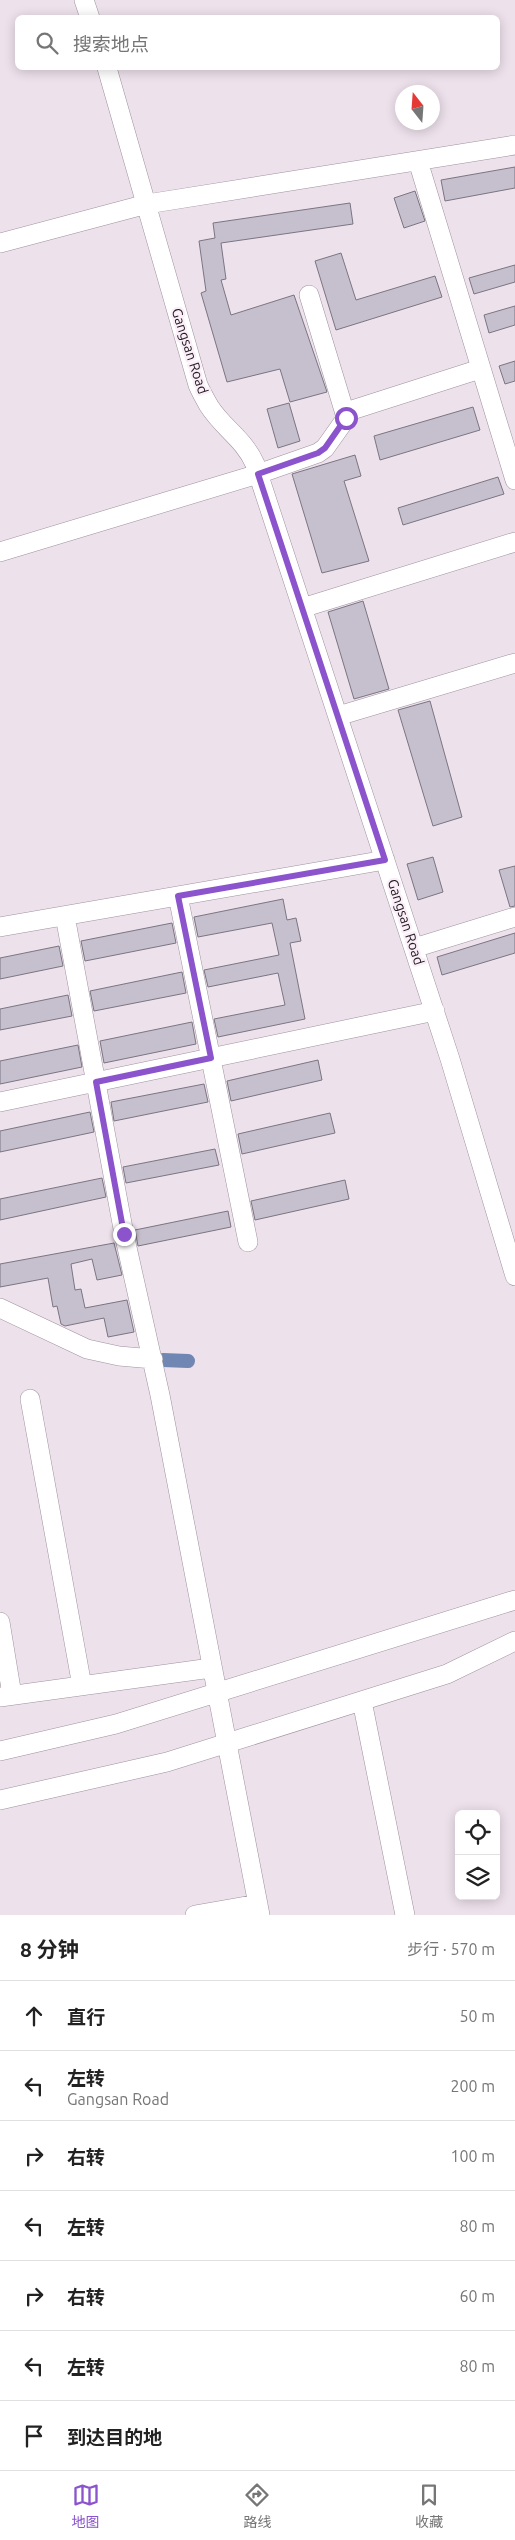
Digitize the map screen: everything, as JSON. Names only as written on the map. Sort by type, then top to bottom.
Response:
[{"type":"street","points":[[84,0],[89,15]]},
{"type":"street","name":"Gangsan Road","points":[[108,70],[198,385],[210,407],[249,451],[258,474],[435,1011],[515,1276]]},
{"type":"street","points":[[0,243],[146,204],[515,145]]},
{"type":"street","points":[[418,161],[515,480]]},
{"type":"street","points":[[310,295],[346,418]]},
{"type":"street","points":[[0,552],[258,474],[318,453],[325,448],[352,410],[480,369]]},
{"type":"street","points":[[302,608],[515,542]]},
{"type":"street","points":[[338,716],[515,663]]},
{"type":"street","points":[[0,927],[385,860]]},
{"type":"street","points":[[178,896],[248,1242]]},
{"type":"street","points":[[64,916],[124,1234],[152,1359],[259,1909],[195,1915]]},
{"type":"street","points":[[414,948],[515,917]]},
{"type":"street","points":[[0,1102],[435,1011]]},
{"type":"street","points":[[0,1308],[87,1350],[119,1356],[152,1359]]},
{"type":"street","points":[[30,1399],[82,1686]]},
{"type":"street","points":[[0,1751],[116,1724],[515,1600]]},
{"type":"street","points":[[0,1622],[6,1696],[212,1668]]},
{"type":"street","points":[[0,1800],[167,1762],[226,1744],[447,1674],[515,1640]]},
{"type":"street","points":[[362,1701],[405,1915]]},
{"type":"building","points":[[515,167],[515,188],[445,201],[441,180]]},
{"type":"building","points":[[415,191],[425,221],[404,228],[394,198]]},
{"type":"building","points":[[350,203],[353,224],[221,243],[226,279],[221,280],[231,315],[294,295],[327,392],[290,402],[280,369],[227,382],[201,293],[206,291],[199,241],[215,238],[213,223]]},
{"type":"building","points":[[341,253],[356,300],[435,276],[442,297],[336,330],[315,261]]},
{"type":"building","points":[[515,265],[515,282],[474,294],[469,278]]},
{"type":"building","points":[[515,306],[515,325],[489,333],[484,315]]},
{"type":"building","points":[[515,361],[515,381],[505,384],[499,366]]},
{"type":"building","points":[[289,403],[300,441],[278,448],[267,409]]},
{"type":"building","points":[[473,407],[480,430],[380,460],[374,436]]},
{"type":"building","points":[[355,455],[361,476],[344,481],[369,561],[322,573],[292,474]]},
{"type":"building","points":[[498,477],[504,494],[403,525],[398,508]]},
{"type":"building","points":[[363,601],[389,689],[354,699],[328,612]]},
{"type":"building","points":[[430,701],[462,817],[433,826],[398,710]]},
{"type":"building","points":[[433,857],[443,892],[418,900],[407,864]]},
{"type":"building","points":[[515,866],[515,906],[510,907],[499,870]]},
{"type":"building","points":[[283,899],[287,920],[296,918],[301,941],[290,943],[305,1019],[218,1037],[214,1019],[285,1005],[278,973],[208,987],[204,970],[279,955],[272,923],[198,937],[194,917]]},
{"type":"building","points":[[172,923],[176,943],[85,961],[81,941]]},
{"type":"building","points":[[515,933],[515,953],[442,975],[437,957]]},
{"type":"building","points":[[59,946],[63,966],[0,979],[0,958]]},
{"type":"building","points":[[182,972],[186,993],[94,1011],[90,991]]},
{"type":"building","points":[[68,995],[72,1016],[0,1030],[0,1009]]},
{"type":"building","points":[[192,1022],[196,1044],[104,1063],[100,1041]]},
{"type":"building","points":[[78,1045],[82,1067],[0,1084],[0,1061]]},
{"type":"building","points":[[318,1060],[322,1080],[231,1101],[227,1081]]},
{"type":"building","points":[[204,1084],[208,1102],[114,1121],[111,1102]]},
{"type":"building","points":[[90,1112],[94,1132],[0,1152],[0,1131]]},
{"type":"building","points":[[330,1113],[335,1133],[242,1154],[238,1134]]},
{"type":"building","points":[[215,1149],[219,1165],[126,1183],[123,1167]]},
{"type":"building","points":[[102,1178],[106,1197],[0,1220],[0,1199]]},
{"type":"building","points":[[345,1180],[349,1199],[255,1220],[251,1201]]},
{"type":"building","points":[[228,1211],[231,1227],[138,1246],[135,1230]]},
{"type":"building","points":[[114,1243],[122,1275],[97,1280],[92,1259],[71,1264],[75,1290],[81,1289],[85,1308],[127,1300],[134,1332],[108,1337],[104,1318],[65,1326],[61,1324],[57,1306],[53,1307],[48,1278],[0,1287],[0,1264]]},
{"type":"waterway","points":[[163,1360],[188,1361]]},
{"type":"route","points":[[124,1234],[96,1082],[211,1058],[178,896],[385,860],[258,474],[318,453],[325,448],[346,418]]}]
